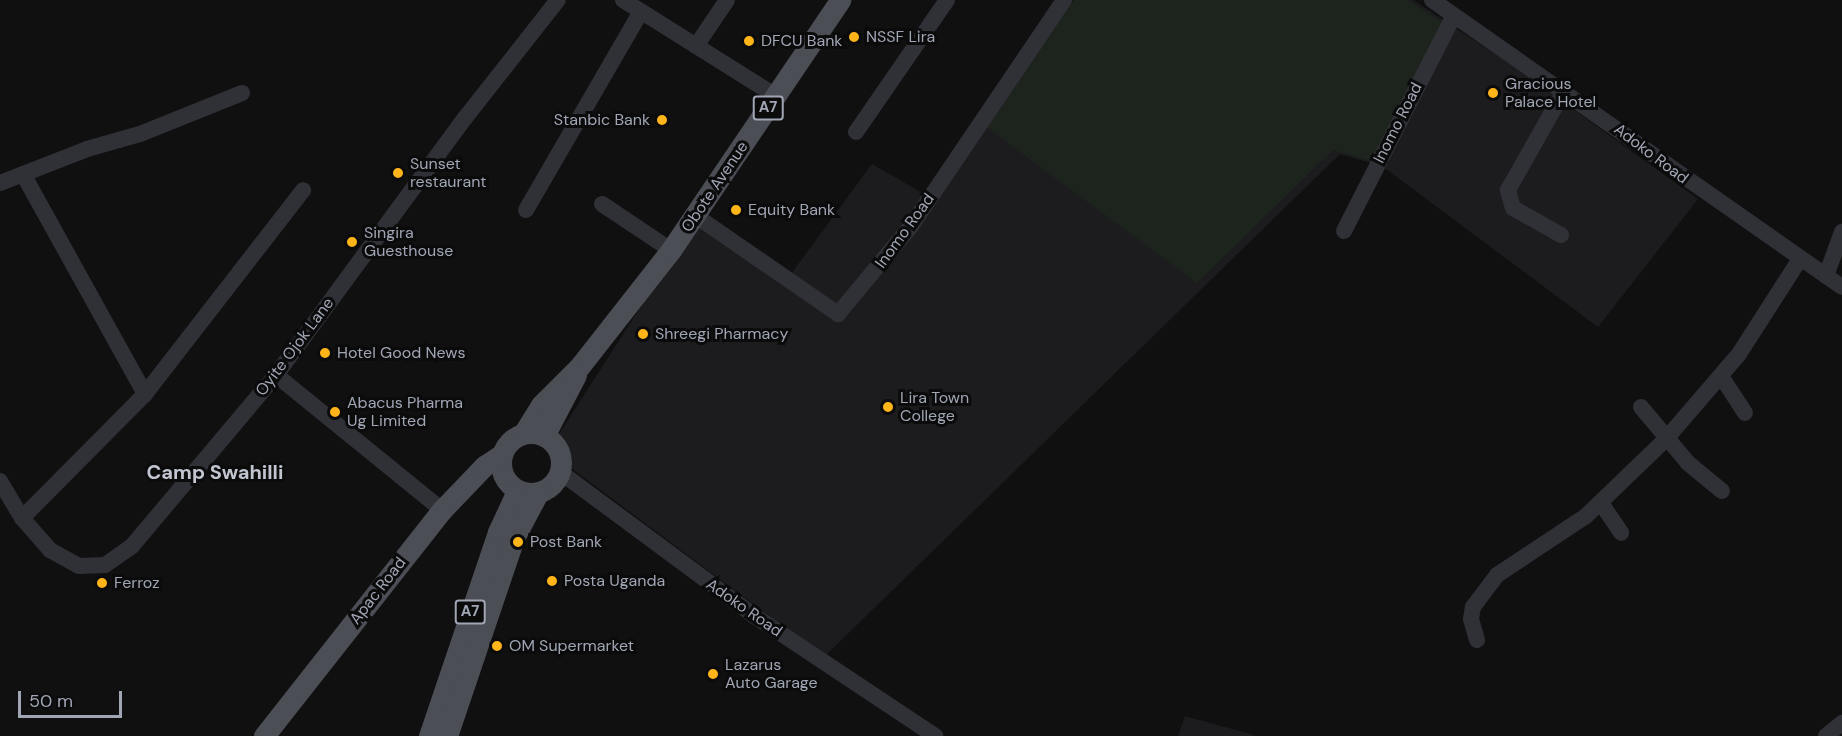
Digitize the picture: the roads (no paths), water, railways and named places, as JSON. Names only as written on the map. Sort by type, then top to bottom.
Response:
[{"type":"main road","name":"Obote Avenue","points":[[533,435],[580,366],[696,216],[840,0]]},
{"type":"main road","name":"A7","points":[[501,455],[513,438],[533,435]]},
{"type":"main road","points":[[533,435],[558,451],[560,472]]},
{"type":"main road","points":[[501,455],[503,476],[528,492]]},
{"type":"main road","name":"Apac Road","points":[[264,736],[442,510],[478,471],[501,455]]},
{"type":"main road","name":"A7","points":[[429,736],[498,532],[528,492],[548,488],[560,472]]},
{"type":"main road","name":"A7","points":[[447,736],[528,492]]},
{"type":"street","name":"Oyite Ojok Lane","points":[[0,481],[22,519],[50,550],[79,566],[105,565],[132,546],[276,375],[465,118],[558,0]]},
{"type":"street","points":[[622,0],[776,96]]},
{"type":"street","points":[[696,46],[727,0]]},
{"type":"street","points":[[856,132],[946,0]]},
{"type":"street","name":"Inomo Road","points":[[696,216],[838,314],[911,226],[1064,0]]},
{"type":"street","name":"Adoko Road","points":[[1432,0],[1842,287]]},
{"type":"street","points":[[526,210],[641,12]]},
{"type":"street","name":"Inomo Road","points":[[1344,231],[1454,15]]},
{"type":"street","points":[[1561,235],[1513,208],[1508,190],[1564,91]]},
{"type":"street","points":[[0,183],[242,93]]},
{"type":"street","points":[[23,174],[145,394]]},
{"type":"street","points":[[22,519],[145,394],[303,190]]},
{"type":"street","points":[[602,204],[671,250]]},
{"type":"street","points":[[1826,276],[1842,232]]},
{"type":"street","points":[[1477,640],[1471,619],[1473,607],[1497,575],[1600,503],[1666,439],[1721,376],[1784,289],[1800,259]]},
{"type":"street","points":[[276,375],[442,510]]},
{"type":"street","points":[[1721,376],[1745,413]]},
{"type":"street","points":[[1641,407],[1688,464],[1722,491]]},
{"type":"street","name":"Adoko Road","points":[[560,472],[753,615],[935,736]]},
{"type":"street","points":[[1600,503],[1621,533]]},
{"type":"street","points":[[1826,736],[1842,723]]},
{"type":"place","name":"NSSF Lira","points":[[854,37]]},
{"type":"place","name":"DFCU Bank","points":[[749,41]]},
{"type":"place","name":"Gracious Palace Hotel","points":[[1493,93]]},
{"type":"place","name":"Stanbic Bank","points":[[662,120]]},
{"type":"place","name":"Sunset restaurant","points":[[398,173]]},
{"type":"place","name":"Equity Bank","points":[[736,210]]},
{"type":"place","name":"Singira Guesthouse","points":[[352,242]]},
{"type":"place","name":"Shreegi Pharmacy","points":[[643,334]]},
{"type":"place","name":"Hotel Good News","points":[[325,353]]},
{"type":"place","name":"Lira Town College","points":[[888,407]]},
{"type":"place","name":"Abacus Pharma Ug Limited","points":[[335,412]]},
{"type":"place","name":"Post Bank","points":[[518,542]]},
{"type":"place","name":"Posta Uganda","points":[[552,581]]},
{"type":"place","name":"Ferroz","points":[[102,583]]},
{"type":"place","name":"OM Supermarket","points":[[497,646]]},
{"type":"place","name":"Lazarus Auto Garage","points":[[713,674]]},
{"type":"district","name":"Camp Swahilli","points":[[215,472]]}]
